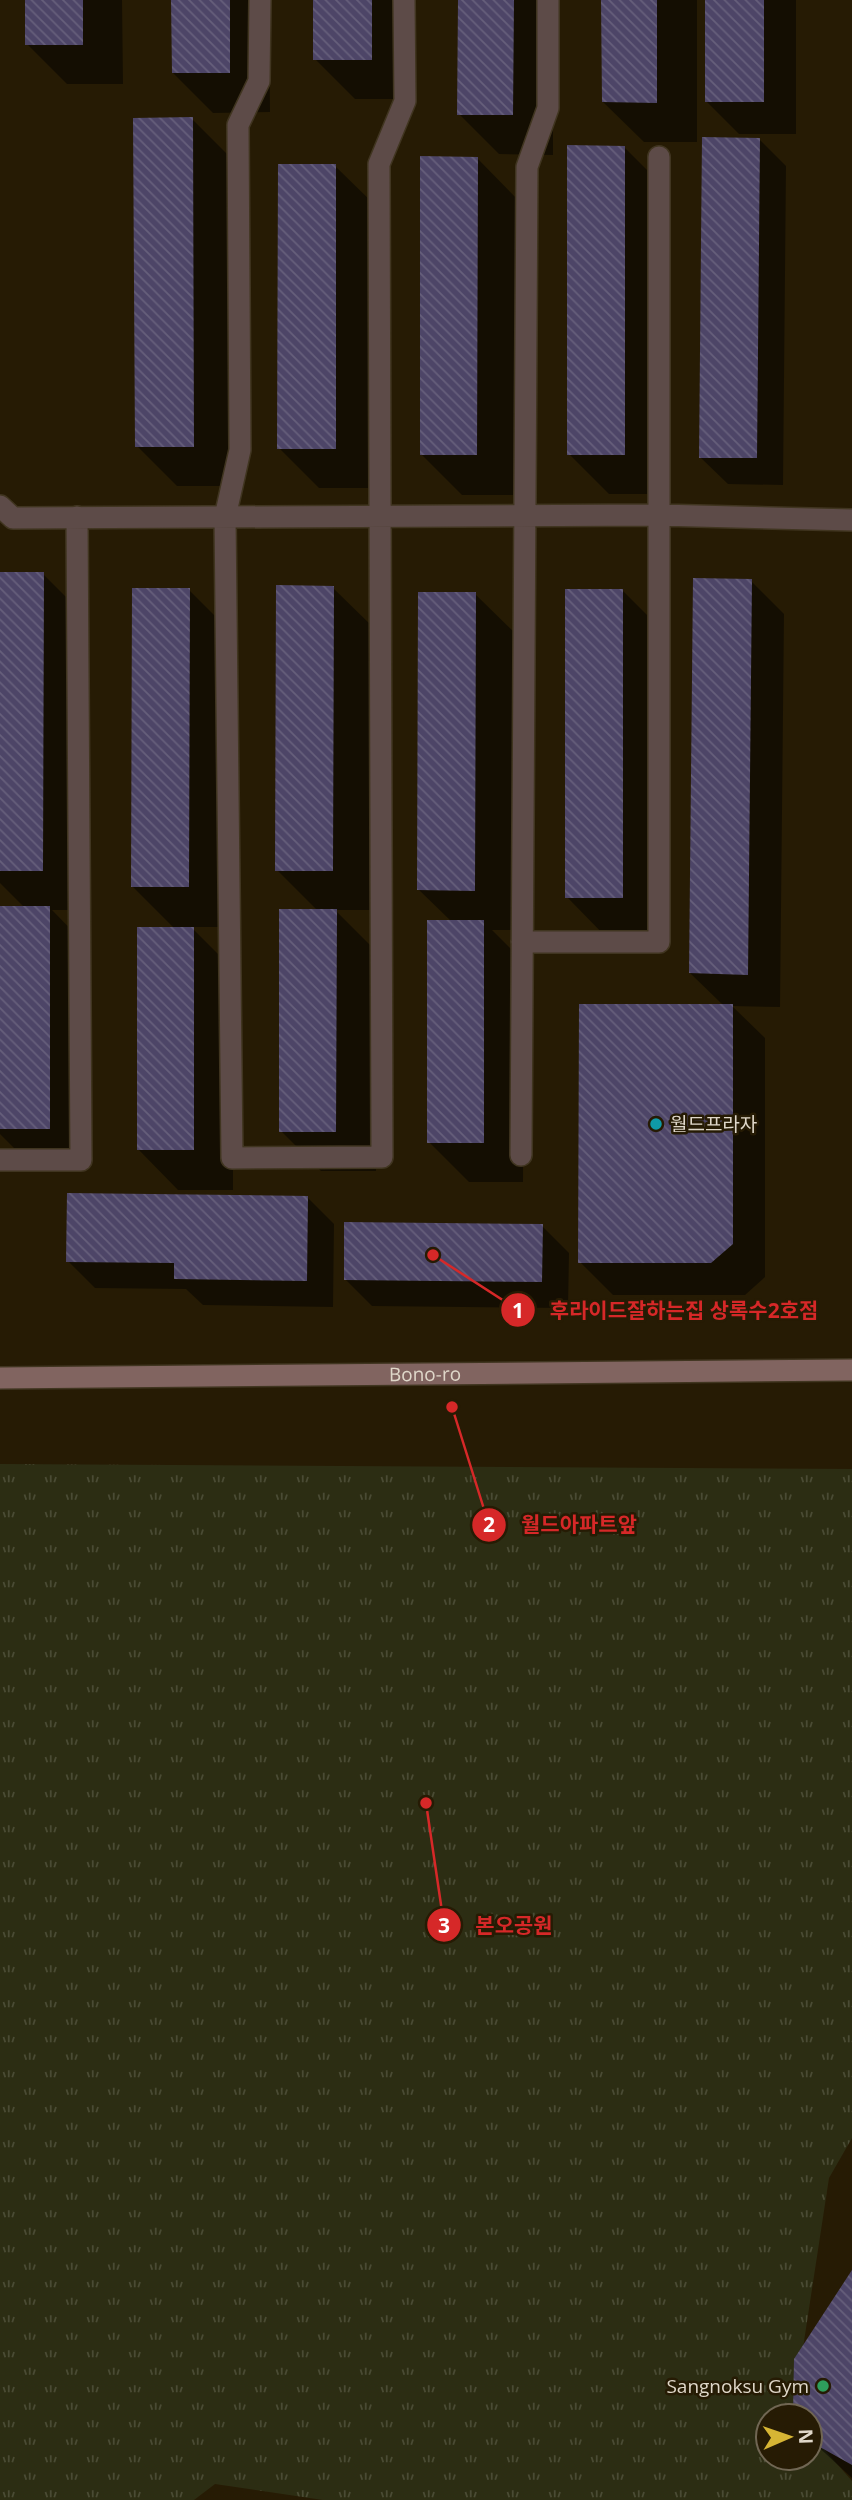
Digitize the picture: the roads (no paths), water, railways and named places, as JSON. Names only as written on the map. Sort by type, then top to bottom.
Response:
[{"type":"street","name":"Bono-ro","points":[[0,1378],[852,1370]]},
{"type":"lane","points":[[260,0],[259,82],[238,125],[240,450],[225,517],[232,1158],[382,1157],[379,164],[405,101],[404,0]]},
{"type":"lane","points":[[521,1156],[527,167],[548,108],[548,0]]},
{"type":"lane","points":[[522,942],[659,942],[659,157]]},
{"type":"lane","points":[[0,506],[13,518],[659,514],[852,520]]},
{"type":"lane","points":[[0,1160],[81,1160],[78,517]]},
{"type":"place","name":"월드프라자","points":[[656,1124]]},
{"type":"place","name":"후라이드잘하는집 상록수2호점","points":[[433,1255]]},
{"type":"place","name":"월드아파트앞","points":[[452,1407]]},
{"type":"place","name":"본오공원","points":[[426,1803]]},
{"type":"place","name":"Sangnoksu Gym","points":[[823,2386]]}]
